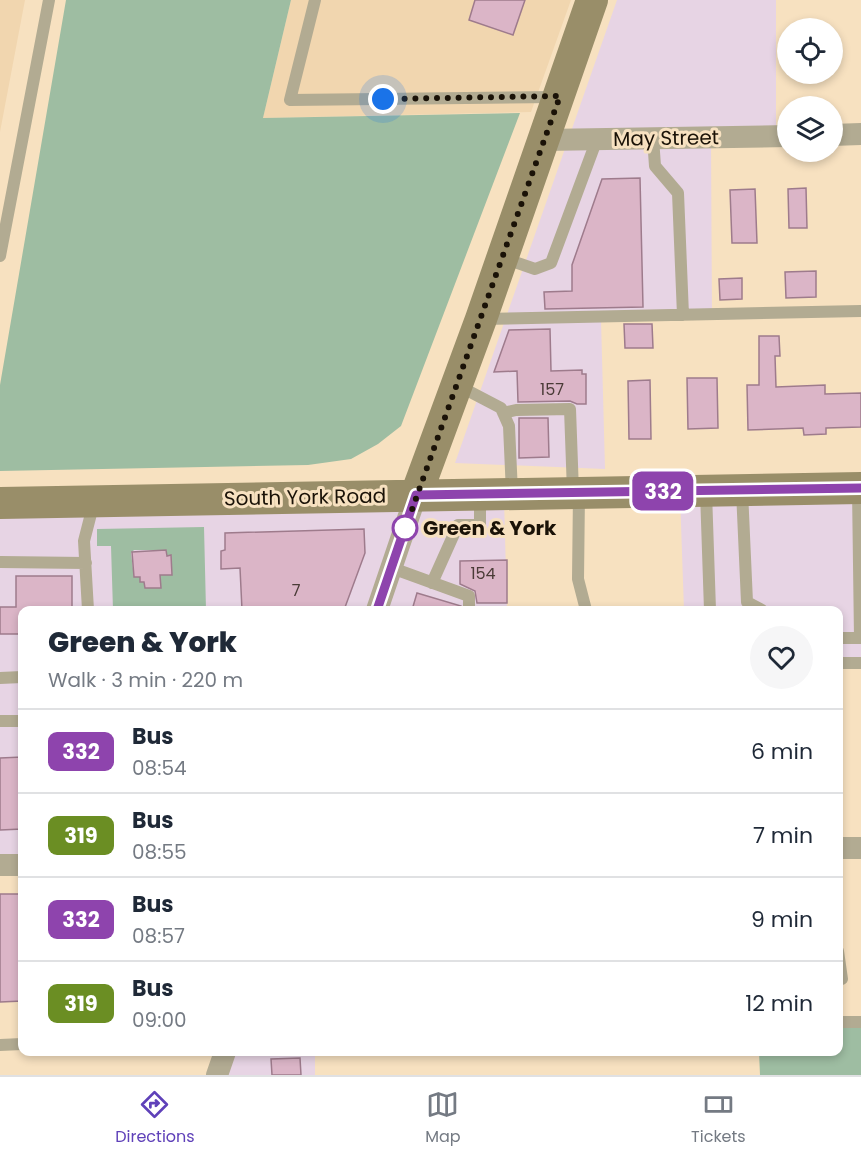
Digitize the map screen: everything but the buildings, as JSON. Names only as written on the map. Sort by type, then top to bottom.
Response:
[{"type":"main road","points":[[416,495],[503,258],[592,0]]},
{"type":"main road","name":"South York Road","points":[[0,503],[859,488]]},
{"type":"street","points":[[843,135],[861,134]]},
{"type":"street","name":"May Street","points":[[544,140],[777,136]]},
{"type":"street","points":[[378,606],[416,495]]},
{"type":"street","points":[[843,848],[861,848]]},
{"type":"street","points":[[0,865],[18,865]]},
{"type":"street","points":[[217,1075],[224,1056]]},
{"type":"lane","points":[[0,256],[49,0]]},
{"type":"lane","points":[[315,0],[290,100],[560,96]]},
{"type":"lane","points":[[653,138],[655,166],[678,193],[682,315]]},
{"type":"lane","points":[[503,258],[535,269],[551,263],[597,139]]},
{"type":"lane","points":[[481,319],[861,311]]},
{"type":"lane","points":[[457,385],[501,408],[508,426],[512,494]]},
{"type":"lane","points":[[503,413],[516,410],[570,409],[576,493],[578,579],[585,606]]},
{"type":"lane","points":[[843,638],[860,638],[859,488]]},
{"type":"lane","points":[[706,490],[710,606]]},
{"type":"lane","points":[[742,490],[747,602],[754,606]]},
{"type":"lane","points":[[432,583],[458,525],[480,525],[480,494]]},
{"type":"lane","points":[[88,606],[84,541],[95,501]]},
{"type":"lane","points":[[0,562],[86,563]]},
{"type":"lane","points":[[392,568],[469,596],[469,606]]},
{"type":"lane","points":[[843,663],[861,663]]},
{"type":"lane","points":[[0,678],[18,677]]},
{"type":"lane","points":[[0,721],[18,721]]},
{"type":"lane","points":[[843,1022],[861,1022]]},
{"type":"lane","points":[[0,1045],[18,1044]]},
{"type":"shaded area","points":[[0,0],[25,0],[0,132]]},
{"type":"shaded area","points":[[291,0],[571,0],[531,112],[263,118]]},
{"type":"shaded area","points":[[617,0],[776,0],[776,139],[711,140],[712,317],[601,320],[605,469],[455,463]]},
{"type":"shaded area","points":[[861,491],[861,659],[843,659],[843,606],[684,606],[680,495]]},
{"type":"shaded area","points":[[504,499],[507,606],[382,606],[419,500]]},
{"type":"shaded area","points":[[409,501],[373,606],[18,606],[18,860],[0,860],[0,509]]},
{"type":"shaded area","points":[[228,1056],[315,1056],[315,1075],[221,1075]]},
{"type":"green space","points":[[66,0],[291,0],[263,118],[520,113],[401,426],[378,444],[351,459],[308,465],[0,471],[0,385]]},
{"type":"green space","points":[[204,527],[206,606],[113,606],[111,546],[97,546],[97,529]],"holes":[[[134,550],[166,550],[167,556],[170,555],[172,574],[160,575],[160,588],[145,588],[140,577],[134,577],[131,553]]]},
{"type":"green space","points":[[861,1024],[861,1075],[760,1075],[759,1056],[843,1056],[843,1025]]},
{"type":"bus line","name":"332","points":[[378,606],[416,495],[861,488]]},
{"type":"place","name":"Green & York","points":[[405,528]]},
{"type":"route","points":[[383,99],[560,96],[404,532],[405,528]]}]
